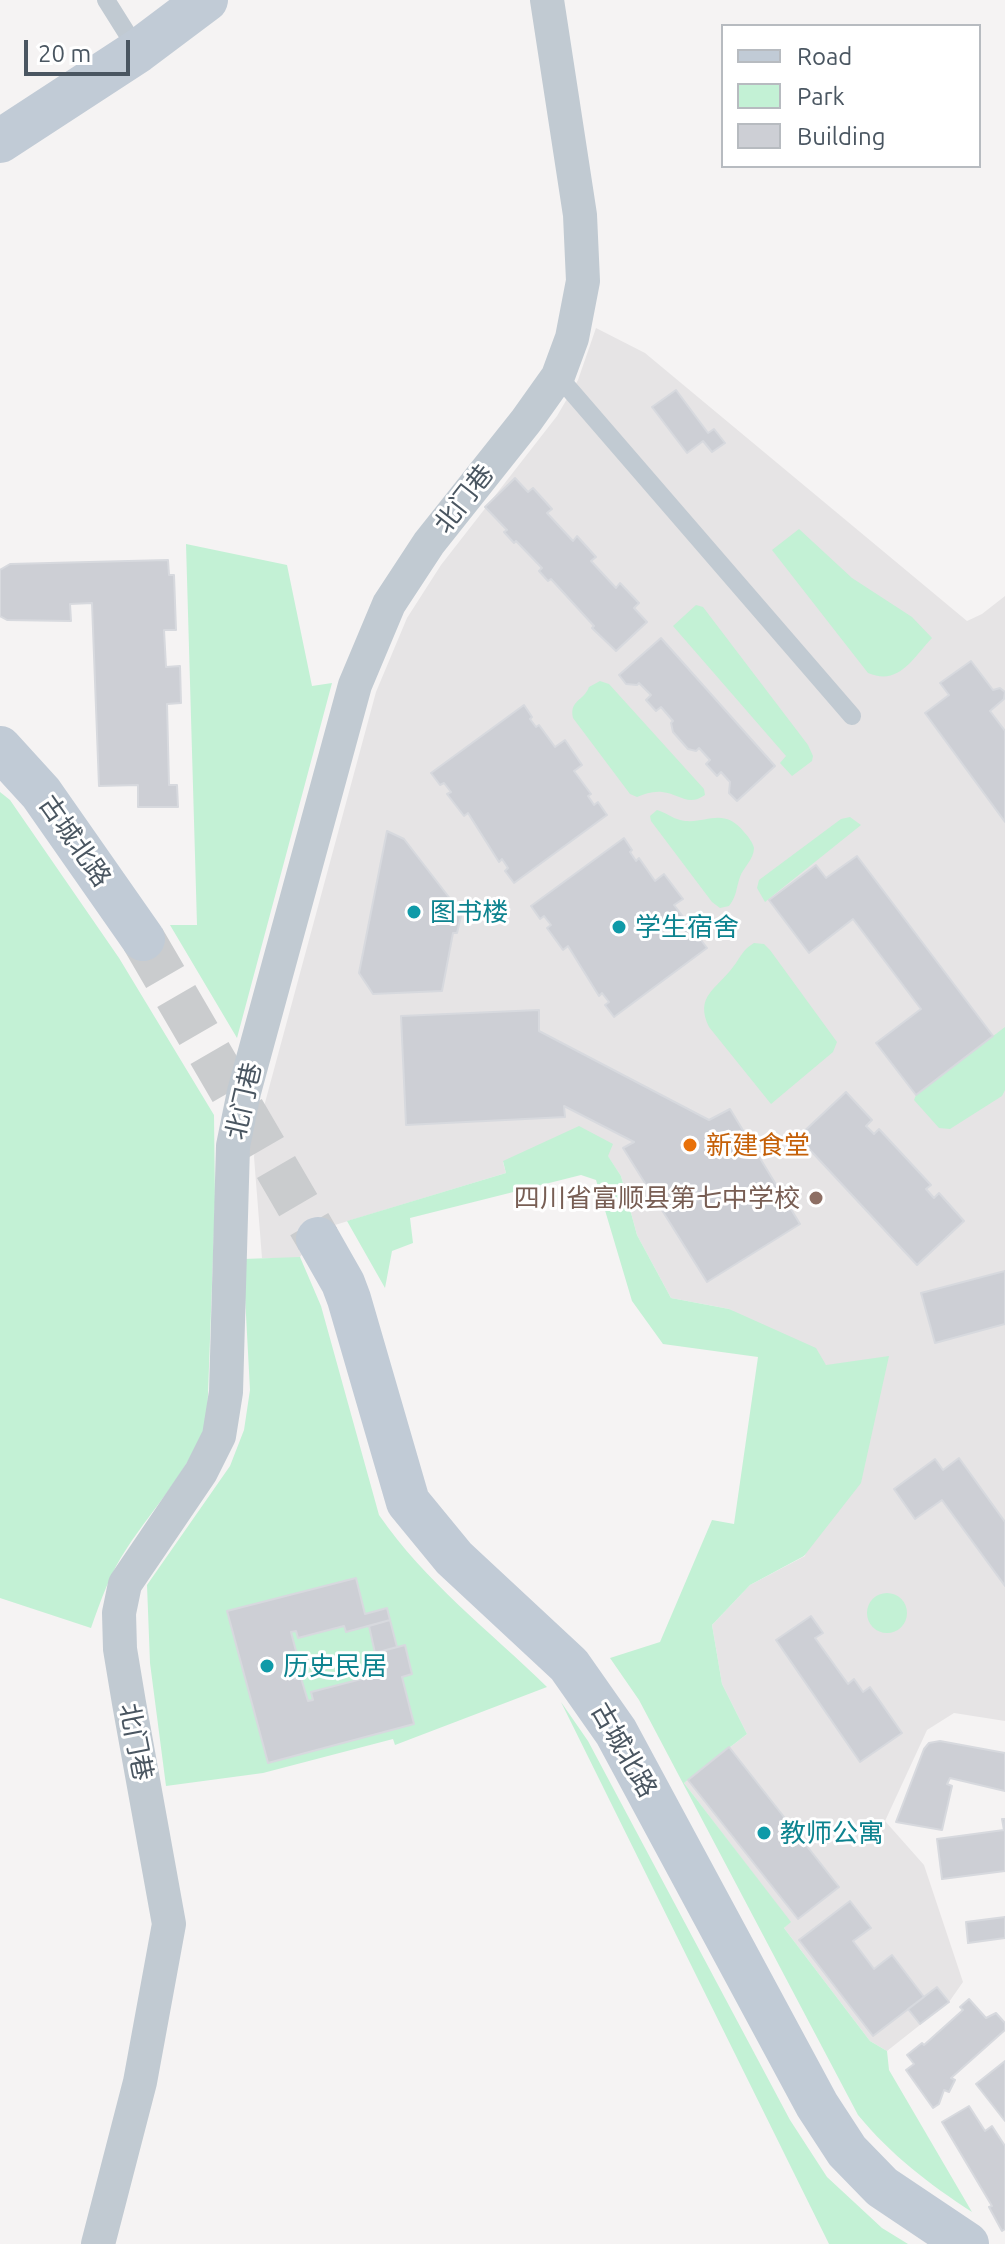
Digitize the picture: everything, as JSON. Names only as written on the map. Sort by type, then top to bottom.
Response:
[{"type":"street","points":[[0,141],[138,51],[206,0]]},
{"type":"street","name":"北门巷","points":[[98,2244],[140,2082],[169,1924],[120,1649],[119,1613],[125,1584],[201,1472],[219,1436],[226,1392],[233,1146],[244,1092],[355,685],[389,604],[429,543],[558,376],[572,338],[583,281],[580,215],[547,0]]},
{"type":"street","name":"古城北路","points":[[0,748],[41,793],[143,939]]},
{"type":"street","name":"古城北路","points":[[318,1239],[349,1299],[408,1502],[454,1558],[569,1665],[589,1690],[616,1732],[817,2105],[847,2151],[882,2187],[967,2244]]},
{"type":"lane","points":[[106,0],[138,51]]},
{"type":"lane","points":[[558,376],[852,716]]},
{"type":"shaded area","name":"四川省富顺县第七中学校","points":[[596,328],[645,353],[967,621],[1005,596],[1005,1721],[954,1713],[927,1730],[885,1821],[924,1865],[963,1982],[949,2002],[887,2051],[870,2041],[784,1928],[790,1922],[684,1783],[747,1734],[722,1684],[712,1625],[750,1585],[805,1556],[826,1365],[729,1309],[671,1298],[637,1235],[621,1176],[607,1155],[503,1162],[506,1173],[325,1228],[299,1258],[262,1258],[254,1157],[256,1136],[376,692],[407,618],[441,565],[557,416],[578,380]]},
{"type":"green space","points":[[799,529],[852,578],[912,617],[932,638],[904,668],[888,676],[868,673],[772,550]]},
{"type":"green space","points":[[186,544],[287,565],[312,686],[332,683],[237,1038],[170,925],[197,925]]},
{"type":"green space","points":[[696,605],[703,607],[808,745],[812,761],[792,776],[780,763],[786,756],[673,626]]},
{"type":"green space","points":[[600,681],[609,684],[704,789],[705,795],[689,800],[662,792],[637,797],[630,794],[573,718],[575,704],[589,687]]},
{"type":"green space","points":[[0,792],[10,800],[119,958],[214,1115],[215,1202],[207,1421],[182,1471],[121,1557],[91,1628],[0,1598]]},
{"type":"green space","points":[[657,810],[680,820],[728,820],[749,838],[754,852],[741,874],[729,906],[720,908],[712,902],[651,821],[650,816]]},
{"type":"green space","points":[[850,817],[861,825],[765,902],[757,888],[759,880],[841,819]]},
{"type":"green space","points":[[754,943],[764,944],[770,950],[837,1042],[833,1052],[771,1104],[709,1027],[704,1008],[709,994]]},
{"type":"green space","points":[[1005,1027],[1005,1090],[1002,1096],[950,1129],[939,1128],[914,1100],[916,1095]]},
{"type":"green space","points":[[579,1126],[613,1144],[608,1156],[621,1176],[637,1235],[671,1298],[729,1309],[816,1348],[826,1365],[889,1356],[861,1483],[804,1556],[750,1585],[712,1625],[722,1684],[747,1734],[684,1783],[791,1922],[784,1928],[870,2041],[887,2051],[889,2070],[972,2212],[911,2168],[858,2115],[639,1700],[610,1658],[660,1642],[712,1520],[734,1524],[758,1357],[663,1344],[632,1301],[596,1180],[581,1175],[410,1218],[413,1243],[392,1251],[385,1288],[347,1221],[506,1173],[503,1161]]},
{"type":"green space","points":[[300,1257],[321,1306],[379,1515],[437,1584],[547,1687],[395,1745],[393,1739],[263,1773],[166,1786],[150,1663],[147,1585],[230,1466],[244,1430],[250,1390],[243,1259]]},
{"type":"green space","points":[[887,1593],[901,1599],[907,1613],[901,1627],[887,1633],[873,1627],[867,1613],[873,1599]]},
{"type":"green space","points":[[561,1702],[588,1741],[790,2120],[827,2177],[882,2228],[908,2244],[829,2244]]},
{"type":"building","points":[[676,390],[708,433],[714,429],[725,443],[712,452],[703,441],[687,453],[652,407]]},
{"type":"building","points":[[515,478],[528,492],[533,488],[552,509],[547,513],[573,541],[577,536],[596,557],[591,561],[616,588],[620,583],[639,603],[634,608],[647,622],[616,651],[592,628],[594,626],[551,579],[548,581],[539,571],[542,568],[516,541],[514,543],[504,532],[507,530],[485,507]]},
{"type":"building","points":[[168,560],[169,575],[174,575],[176,630],[164,630],[166,667],[180,666],[181,703],[167,704],[169,785],[177,785],[178,807],[138,807],[138,785],[99,786],[92,603],[70,604],[71,621],[7,620],[0,616],[0,570],[10,564]]},
{"type":"building","points":[[661,638],[775,766],[737,801],[729,793],[730,782],[721,772],[717,776],[706,764],[710,760],[699,748],[696,751],[688,749],[673,732],[673,721],[661,707],[656,711],[646,700],[651,695],[639,683],[626,684],[619,675]]},
{"type":"building","points":[[971,661],[993,690],[1000,688],[1005,692],[1004,699],[990,711],[1005,731],[1005,822],[925,713],[949,695],[940,683]]},
{"type":"building","points":[[524,705],[532,717],[530,719],[536,727],[539,725],[555,747],[565,740],[582,765],[574,771],[591,794],[588,796],[594,805],[598,802],[607,815],[514,883],[505,871],[508,868],[502,859],[499,862],[468,813],[464,816],[447,794],[451,792],[444,783],[440,785],[431,773]]},
{"type":"building","name":"图书楼","points":[[387,831],[404,839],[458,909],[456,915],[461,916],[457,933],[453,933],[442,991],[373,994],[359,973]]},
{"type":"building","name":"学生宿舍","points":[[624,838],[636,861],[639,858],[655,881],[664,874],[683,899],[674,905],[691,927],[687,930],[694,939],[698,936],[707,948],[614,1017],[605,1005],[609,1002],[602,993],[599,996],[568,946],[563,950],[547,928],[551,925],[544,916],[540,919],[531,906]]},
{"type":"building","points":[[857,856],[993,1036],[916,1095],[876,1043],[921,1009],[853,919],[809,953],[769,900],[816,865],[826,878]]},
{"type":"building","name":"新建食堂","points":[[539,1010],[539,1031],[709,1120],[730,1109],[800,1224],[707,1282],[623,1148],[634,1142],[564,1106],[565,1117],[406,1125],[401,1016]]},
{"type":"building","points":[[846,1092],[872,1120],[866,1126],[874,1134],[879,1129],[931,1185],[926,1189],[934,1198],[939,1193],[964,1221],[917,1265],[798,1137]]},
{"type":"building","points":[[1005,1271],[1005,1324],[935,1343],[921,1293]]},
{"type":"building","points":[[959,1458],[1005,1522],[1005,1586],[942,1500],[915,1519],[894,1489],[935,1459],[943,1470]]},
{"type":"building","name":"历史民居","points":[[356,1578],[365,1614],[387,1608],[390,1620],[346,1632],[344,1626],[298,1638],[296,1631],[291,1632],[297,1655],[290,1657],[295,1679],[301,1678],[308,1701],[313,1700],[311,1692],[381,1674],[375,1653],[405,1645],[412,1674],[402,1677],[414,1724],[268,1763],[227,1611]]},
{"type":"building","points":[[811,1616],[823,1633],[815,1638],[848,1684],[854,1679],[863,1692],[870,1687],[902,1733],[860,1762],[776,1640]]},
{"type":"building","points":[[390,1620],[397,1647],[375,1653],[369,1626]]},
{"type":"building","points":[[940,1741],[1005,1753],[1005,1791],[950,1778],[947,1784],[952,1786],[942,1830],[896,1822],[924,1749],[929,1743]]},
{"type":"building","name":"教师公寓","points":[[729,1747],[839,1887],[798,1919],[688,1780]]},
{"type":"building","points":[[1002,1819],[1005,1819],[1005,1871],[942,1879],[937,1839],[1004,1830]]},
{"type":"building","name":"教师公寓","points":[[850,1901],[871,1928],[853,1941],[874,1969],[892,1955],[924,1997],[873,2036],[799,1940]]},
{"type":"building","points":[[1005,1917],[1005,1938],[968,1943],[966,1922]]},
{"type":"building","points":[[937,1987],[949,2002],[920,2024],[908,2009]]},
{"type":"building","points":[[969,1999],[986,2018],[996,2013],[1005,2023],[1005,2030],[951,2078],[955,2080],[949,2092],[944,2090],[939,2104],[933,2108],[906,2070],[914,2064],[907,2055],[922,2043],[924,2045],[963,2010],[960,2007]]},
{"type":"building","points":[[1005,2061],[1005,2121],[976,2084]]},
{"type":"building","points":[[969,2106],[985,2131],[992,2126],[1005,2146],[1005,2229],[1002,2231],[989,2207],[992,2206],[942,2122]]},
{"type":"tunnel","points":[[143,939],[318,1239]]},
{"type":"place","name":"图书楼","points":[[414,912]]},
{"type":"place","name":"学生宿舍","points":[[619,927]]},
{"type":"place","name":"新建食堂","points":[[690,1145]]},
{"type":"place","name":"四川省富顺县第七中学校","points":[[816,1198]]},
{"type":"place","name":"历史民居","points":[[267,1666]]},
{"type":"place","name":"教师公寓","points":[[764,1833]]}]
